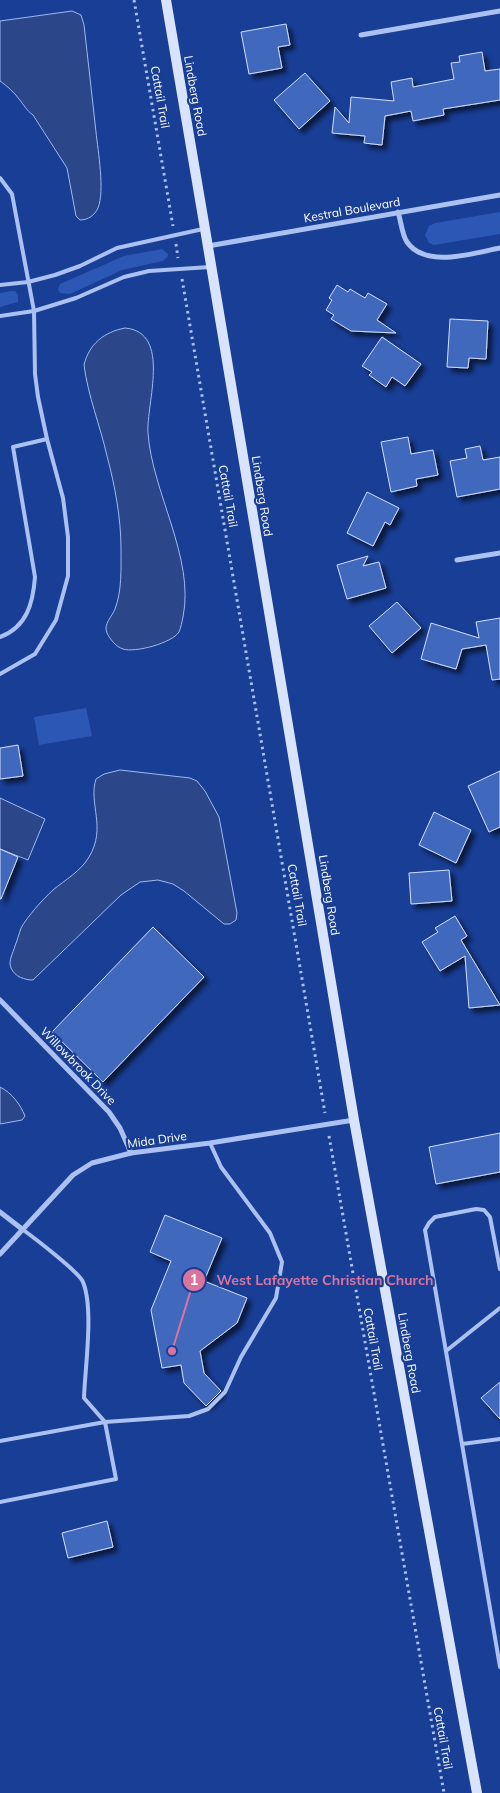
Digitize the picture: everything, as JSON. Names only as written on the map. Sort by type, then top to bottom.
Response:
[{"type":"main road","name":"Lindberg Road","points":[[166,0],[206,229],[354,1120],[477,1793]]},
{"type":"street","points":[[361,35],[500,11]]},
{"type":"street","name":"Kestral Boulevard","points":[[208,246],[500,195]]},
{"type":"street","points":[[398,212],[407,242],[420,254],[439,258],[500,248]]},
{"type":"street","points":[[457,560],[500,553]]},
{"type":"street","name":"Willowbrook Drive","points":[[0,1000],[109,1112],[120,1128],[131,1153]]},
{"type":"street","name":"Mida Drive","points":[[0,1254],[73,1175],[92,1164],[131,1153],[354,1120]]},
{"type":"street","points":[[0,1212],[22,1229]]},
{"type":"lane","points":[[0,178],[12,194],[34,311],[35,374],[47,439],[63,498],[68,537],[68,576],[56,620],[35,654],[0,674]]},
{"type":"lane","points":[[0,285],[28,282],[55,275],[80,266],[117,248],[206,229]]},
{"type":"lane","points":[[0,316],[34,311],[76,298],[124,277],[149,271],[212,267]]},
{"type":"lane","points":[[0,637],[6,635],[24,620],[33,597],[35,577],[13,447],[47,439]]},
{"type":"lane","points":[[0,1441],[105,1422],[189,1416],[208,1410],[225,1392],[240,1357],[276,1298],[282,1262],[270,1233],[221,1167],[210,1142]]},
{"type":"lane","points":[[500,1269],[490,1217],[484,1210],[476,1209],[435,1217],[429,1223],[426,1230],[500,1668]]},
{"type":"lane","points":[[0,1502],[116,1479],[105,1422],[84,1398],[89,1312],[83,1280],[22,1229]]},
{"type":"lane","points":[[446,1351],[500,1308]]},
{"type":"lane","points":[[462,1444],[500,1438]]},
{"type":"path","name":"Cattail Trail","points":[[134,0],[444,1793]]},
{"type":"shaded area","points":[[72,11],[81,15],[84,25],[101,181],[100,201],[97,211],[83,220],[76,216],[67,168],[33,115],[17,96],[0,81],[0,21]]},
{"type":"shaded area","points":[[500,212],[500,234],[434,245],[429,243],[425,235],[429,226],[435,223]]},
{"type":"shaded area","points":[[162,249],[168,254],[163,261],[122,270],[70,294],[60,293],[58,289],[60,284],[124,256]]},
{"type":"shaded area","points":[[15,291],[18,295],[18,302],[0,307],[0,293]]},
{"type":"shaded area","points":[[125,328],[139,332],[148,342],[152,355],[152,388],[148,420],[151,455],[178,548],[185,595],[183,617],[179,632],[169,640],[136,650],[120,648],[110,638],[106,630],[115,609],[120,587],[121,537],[113,479],[88,388],[84,365],[90,351],[99,340],[110,333]]},
{"type":"shaded area","points":[[86,708],[92,736],[39,745],[34,717]]},
{"type":"shaded area","points":[[120,770],[190,778],[197,781],[205,791],[219,817],[237,913],[236,920],[230,924],[224,924],[173,884],[158,880],[140,882],[121,895],[33,980],[21,977],[15,974],[10,963],[21,928],[45,898],[86,862],[97,836],[94,798],[96,779],[104,774]]},
{"type":"shaded area","points":[[0,798],[45,819],[28,860],[0,849]]},
{"type":"shaded area","points":[[0,1087],[8,1092],[18,1103],[25,1116],[22,1120],[0,1124]]},
{"type":"building","points":[[286,24],[290,45],[278,47],[282,68],[249,74],[241,32]]},
{"type":"building","points":[[482,52],[485,71],[500,69],[500,100],[443,109],[444,115],[413,121],[411,111],[385,116],[382,145],[364,143],[365,136],[332,133],[335,107],[349,123],[351,97],[394,101],[391,82],[412,78],[413,87],[454,79],[451,63],[460,62],[459,56]]},
{"type":"building","points":[[305,73],[330,101],[299,129],[274,100]]},
{"type":"building","points":[[337,285],[348,292],[350,289],[365,298],[368,293],[387,304],[377,320],[396,333],[351,331],[331,319],[334,315],[326,310],[332,300],[329,298]]},
{"type":"building","points":[[450,319],[488,321],[486,359],[469,358],[468,368],[447,367]]},
{"type":"building","points":[[382,337],[421,364],[405,386],[392,377],[386,387],[369,375],[372,372],[362,366]]},
{"type":"building","points":[[408,437],[411,454],[433,450],[438,475],[416,479],[417,486],[391,492],[381,442]]},
{"type":"building","points":[[480,446],[483,460],[500,457],[500,489],[457,497],[450,461],[467,458],[465,449]]},
{"type":"building","points":[[367,492],[399,508],[390,525],[385,522],[373,546],[347,533]]},
{"type":"building","points":[[368,556],[363,566],[379,562],[386,588],[347,599],[337,565]]},
{"type":"building","points":[[397,602],[421,628],[392,653],[369,626]]},
{"type":"building","points":[[500,618],[500,679],[492,680],[486,645],[462,649],[456,669],[421,659],[431,623],[479,638],[476,622]]},
{"type":"building","points":[[18,745],[23,776],[0,779],[0,748]]},
{"type":"building","points":[[500,771],[500,827],[489,832],[468,786]]},
{"type":"building","points":[[434,812],[471,830],[456,863],[419,845]]},
{"type":"building","points":[[0,849],[18,857],[1,899],[0,899]]},
{"type":"building","points":[[449,870],[452,901],[411,904],[409,873]]},
{"type":"building","points":[[455,916],[467,936],[461,940],[500,1005],[469,1008],[465,956],[440,971],[422,942],[438,932],[435,928]]},
{"type":"building","points":[[153,927],[204,977],[103,1082],[52,1032]]},
{"type":"building","points":[[500,1133],[500,1172],[436,1184],[429,1147]]},
{"type":"building","points":[[165,1215],[222,1238],[204,1281],[247,1298],[237,1323],[200,1351],[204,1373],[221,1391],[206,1406],[184,1383],[181,1365],[162,1368],[151,1310],[171,1261],[150,1252]]},
{"type":"building","points":[[500,1382],[500,1419],[481,1398]]},
{"type":"building","points":[[107,1521],[113,1547],[68,1558],[62,1533]]},
{"type":"place","name":"West Lafayette Christian Church","points":[[172,1351]]}]
